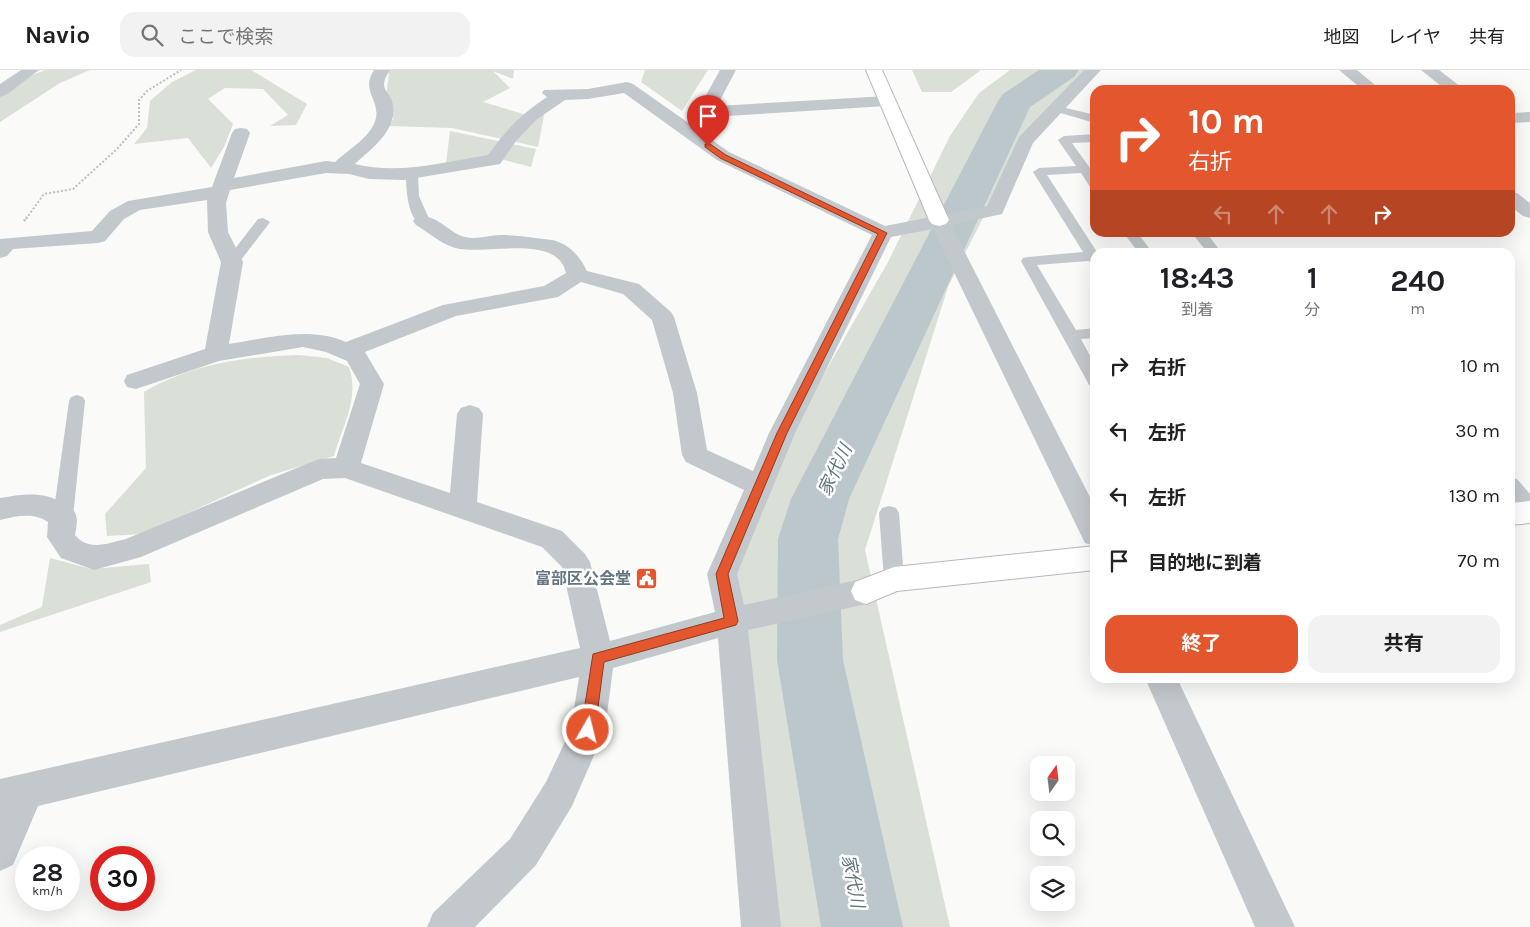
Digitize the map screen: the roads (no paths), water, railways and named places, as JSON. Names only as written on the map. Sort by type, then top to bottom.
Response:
[{"type":"street","points":[[0,92],[31,70]]},
{"type":"street","points":[[339,168],[373,138],[383,124],[385,104],[376,92],[375,84],[382,70]]},
{"type":"street","points":[[627,87],[630,70]]},
{"type":"street","points":[[693,135],[728,70]]},
{"type":"street","points":[[874,70],[922,183],[958,261],[1090,525]]},
{"type":"street","points":[[3,247],[98,237],[118,215],[135,205],[326,167],[368,173],[412,173],[494,160],[510,137],[555,94],[606,91],[627,87],[723,156],[883,233],[995,210],[1025,141],[1054,108],[1093,70]]},
{"type":"street","points":[[1347,70],[1366,85]]},
{"type":"street","points":[[1429,70],[1450,85]]},
{"type":"street","points":[[706,112],[887,101]]},
{"type":"street","points":[[1515,118],[1530,117]]},
{"type":"street","points":[[216,354],[232,262],[218,232],[216,203],[241,133]]},
{"type":"street","points":[[1515,200],[1529,210]]},
{"type":"street","points":[[424,221],[460,244],[500,241],[552,246],[570,258],[578,275]]},
{"type":"street","points":[[761,927],[732,621],[722,574],[782,433],[883,233]]},
{"type":"street","points":[[346,351],[451,310],[550,292],[578,275],[632,289],[664,317],[685,393],[695,455],[760,486]]},
{"type":"street","points":[[136,381],[216,354],[302,340],[332,344],[356,356],[372,384],[346,468]]},
{"type":"street","points":[[463,508],[470,414]]},
{"type":"street","points":[[0,510],[15,506],[44,505],[62,517],[61,537],[71,550],[94,558],[131,549],[320,469],[346,468],[552,539],[574,562],[598,658],[588,730],[559,794],[523,852],[447,927]]},
{"type":"street","points":[[1515,514],[1530,512]]},
{"type":"street","points":[[0,852],[13,794],[598,658],[732,621],[866,591],[894,579],[1090,559]]},
{"type":"street","points":[[1163,683],[1275,927]]},
{"type":"lane","points":[[1054,108],[1090,117]]},
{"type":"lane","points":[[1090,138],[1064,140],[1090,177]]},
{"type":"lane","points":[[1084,169],[1039,172],[1090,252]]},
{"type":"lane","points":[[412,173],[412,196],[424,221]]},
{"type":"lane","points":[[232,262],[263,222]]},
{"type":"lane","points":[[1134,237],[1142,248]]},
{"type":"lane","points":[[1202,237],[1211,248]]},
{"type":"lane","points":[[1090,258],[1028,261],[1090,371]]},
{"type":"lane","points":[[1071,335],[1090,333]]},
{"type":"lane","points":[[62,517],[77,402]]},
{"type":"lane","points":[[1515,490],[1530,506]]},
{"type":"lane","points":[[890,513],[894,579]]},
{"type":"waterway","name":"家代川","points":[[862,927],[810,660],[808,539],[820,499],[1015,101],[1062,70]]},
{"type":"place","name":"富部区公会堂","points":[[647,578]]}]
